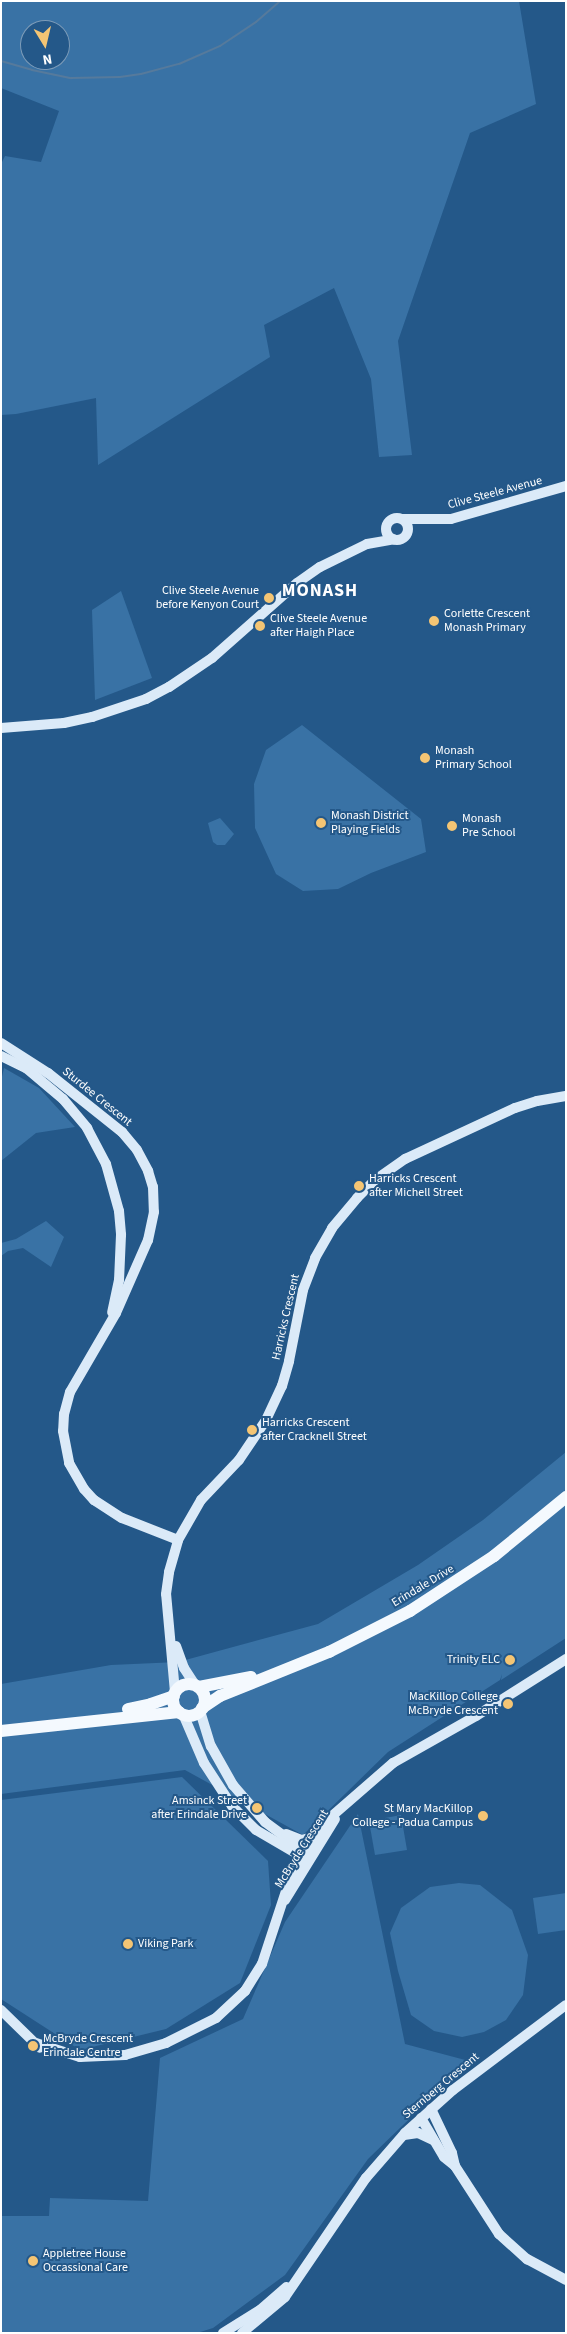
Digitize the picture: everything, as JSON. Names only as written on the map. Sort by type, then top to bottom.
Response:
[{"type":"main road","name":"Erindale Drive","points":[[1,1730],[181,1713],[192,1715],[220,1696],[353,1641],[434,1596],[512,1543],[566,1497]]},
{"type":"main road","name":"Erindale Drive","points":[[62,1723],[151,1704],[175,1694],[182,1686],[197,1686],[278,1672]]},
{"type":"main road","points":[[197,1686],[204,1695],[201,1709]]},
{"type":"main road","points":[[175,1694],[174,1704],[181,1713]]},
{"type":"street","name":"Clive Steele Avenue","points":[[408,532],[417,525],[430,521],[462,516],[566,486]]},
{"type":"street","points":[[1,728],[64,723],[92,717],[134,703],[169,687],[212,658],[297,583],[333,560],[367,544],[404,538],[408,532],[407,523],[402,519],[393,519],[387,527],[367,544]]},
{"type":"street","name":"Clive Steele Avenue","points":[[402,519],[430,521]]},
{"type":"street","points":[[387,527],[387,533],[394,539]]},
{"type":"street","name":"Sturdee Crescent","points":[[1,1043],[48,1073],[122,1132],[137,1150],[148,1171],[154,1195],[154,1220],[148,1240],[120,1306],[74,1385],[65,1407],[63,1431],[69,1463],[84,1489],[105,1509],[178,1540]]},
{"type":"street","name":"Sturdee Crescent","points":[[1,1056],[26,1068],[63,1099],[87,1128],[108,1170],[121,1224],[119,1280],[107,1330]]},
{"type":"street","name":"Harricks Crescent","points":[[175,1694],[175,1669],[168,1626],[166,1594],[169,1572],[178,1540],[201,1500],[239,1460],[266,1420],[277,1398],[289,1361],[300,1299],[309,1274],[332,1228],[348,1207],[385,1172],[427,1148],[515,1108],[566,1096]]},
{"type":"street","points":[[87,1128],[99,1114]]},
{"type":"street","name":"Harricks Crescent","points":[[168,1626],[184,1668],[197,1686]]},
{"type":"street","name":"McBryde Crescent","points":[[284,1901],[291,1893],[315,1836],[332,1816],[374,1777],[393,1763],[476,1716],[566,1659]]},
{"type":"street","points":[[201,1709],[211,1746],[233,1785],[254,1811],[307,1856]]},
{"type":"street","points":[[181,1713],[204,1763],[221,1792],[251,1825],[280,1845],[307,1856]]},
{"type":"street","name":"McBryde Crescent","points":[[1,2010],[49,2053],[72,2062],[102,2063],[120,2060],[125,2055],[153,2048],[189,2033],[216,2018],[248,1986],[262,1964],[292,1873],[307,1856],[340,1809]]},
{"type":"street","points":[[276,1831],[302,1840],[315,1836]]},
{"type":"street","points":[[280,1845],[291,1859],[292,1873]]},
{"type":"street","name":"Sternberg Crescent","points":[[242,2333],[272,2310],[285,2297],[366,2178],[404,2135],[449,2093],[566,2005]]},
{"type":"street","points":[[431,2109],[452,2153],[455,2166]]},
{"type":"street","points":[[421,2118],[444,2157],[455,2166],[489,2220],[513,2248],[543,2270],[566,2280]]},
{"type":"street","points":[[404,2135],[418,2133],[434,2140]]},
{"type":"street","name":"Sternberg Crescent","points":[[223,2333],[260,2310],[298,2277]]},
{"type":"shaded area","points":[[1,1],[519,1],[536,104],[470,133],[398,341],[412,455],[379,457],[371,379],[334,288],[264,325],[270,357],[98,465],[96,398],[16,414],[1,415],[1,164],[5,156],[41,162],[59,111],[1,88]]},
{"type":"shaded area","points":[[121,591],[152,678],[95,700],[92,610]]},
{"type":"shaded area","points":[[302,725],[421,819],[426,852],[371,873],[338,889],[303,891],[276,874],[255,828],[254,784],[266,750]]},
{"type":"shaded area","points":[[220,818],[234,834],[225,845],[217,845],[213,842],[208,823]]},
{"type":"shaded area","points":[[4,1068],[39,1088],[75,1127],[36,1133],[1,1161],[1,1081]]},
{"type":"shaded area","points":[[46,1221],[64,1237],[51,1267],[23,1248],[8,1251],[1,1256],[1,1243],[16,1239]]},
{"type":"shaded area","points":[[566,1452],[566,1638],[501,1680],[502,1674],[500,1680],[388,1752],[303,1835],[185,1770],[1,1794],[1,1684],[111,1665],[178,1662],[318,1624],[418,1565],[483,1520]]},
{"type":"shaded area","name":"Viking Park","points":[[182,1777],[268,1861],[271,1905],[240,1983],[166,2029],[80,2050],[1,1999],[1,1800]]},
{"type":"shaded area","points":[[358,1814],[405,2044],[469,2061],[368,2159],[285,2275],[213,2328],[197,2333],[1,2333],[1,2216],[49,2216],[50,2198],[148,2201],[160,2058],[243,2019],[285,1922]]},
{"type":"shaded area","points":[[401,1815],[407,1850],[375,1855],[369,1821]]},
{"type":"shaded area","points":[[459,1883],[480,1885],[512,1910],[528,1955],[523,1995],[506,2020],[484,2032],[462,2037],[434,2031],[411,2015],[398,1971],[390,1933],[401,1908],[430,1887]]},
{"type":"shaded area","points":[[566,1893],[566,1930],[538,1934],[533,1898]]},
{"type":"waterway","points":[[1,61],[71,78],[120,77],[141,74],[179,64],[220,46],[256,22],[280,1]]},
{"type":"place","name":"Clive Steele Avenue before Kenyon Court","points":[[269,598]]},
{"type":"place","name":"Corlette Crescent Monash Primary","points":[[434,621]]},
{"type":"place","name":"Clive Steele Avenue after Haigh Place","points":[[260,626]]},
{"type":"place","name":"Monash Primary School","points":[[425,758]]},
{"type":"place","name":"Monash District Playing Fields","points":[[321,823]]},
{"type":"place","name":"Monash Pre School","points":[[452,826]]},
{"type":"place","name":"Harricks Crescent after Michell Street","points":[[359,1186]]},
{"type":"place","name":"Harricks Crescent after Cracknell Street","points":[[252,1430]]},
{"type":"place","name":"Trinity ELC","points":[[510,1660]]},
{"type":"place","name":"MacKillop College McBryde Crescent","points":[[508,1704]]},
{"type":"place","name":"Amsinck Street after Erindale Drive","points":[[257,1808]]},
{"type":"place","name":"St Mary MacKillop College - Padua Campus","points":[[483,1816]]},
{"type":"place","name":"Viking Park","points":[[128,1944]]},
{"type":"place","name":"McBryde Crescent Erindale Centre","points":[[33,2046]]},
{"type":"place","name":"Appletree House Occassional Care","points":[[33,2261]]},
{"type":"district","name":"MONASH","points":[[320,591]]}]
